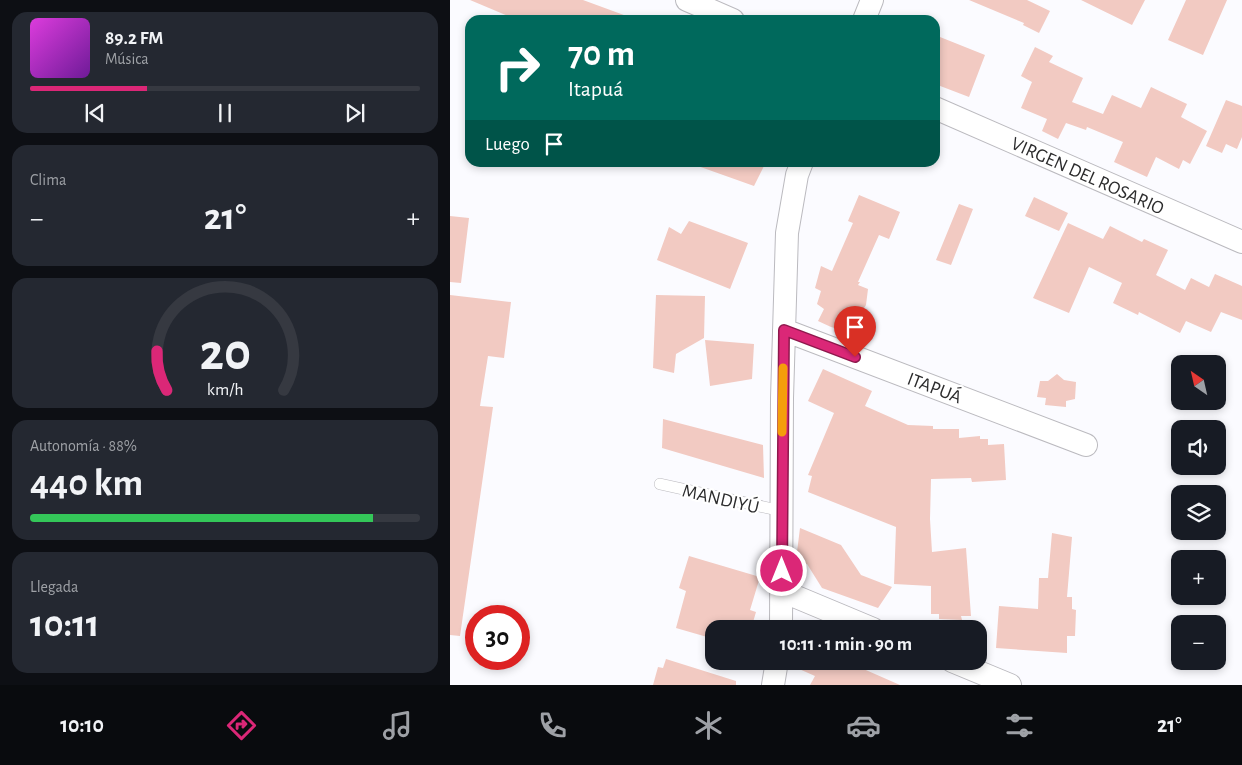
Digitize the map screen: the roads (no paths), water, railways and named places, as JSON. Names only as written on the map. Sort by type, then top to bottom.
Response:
[{"type":"street","points":[[687,0],[722,15]]},
{"type":"street","points":[[866,15],[872,0]]},
{"type":"street","name":"VIRGEN DEL ROSARIO","points":[[940,110],[1242,242]]},
{"type":"street","points":[[781,620],[786,233],[800,167]]},
{"type":"street","name":"ITAPUÁ","points":[[784,330],[1086,445]]},
{"type":"street","points":[[782,591],[851,620]]},
{"type":"street","points":[[774,685],[776,670]]},
{"type":"street","points":[[974,670],[1010,685]]},
{"type":"lane","name":"MANDIYÚ","points":[[660,484],[782,511]]}]
